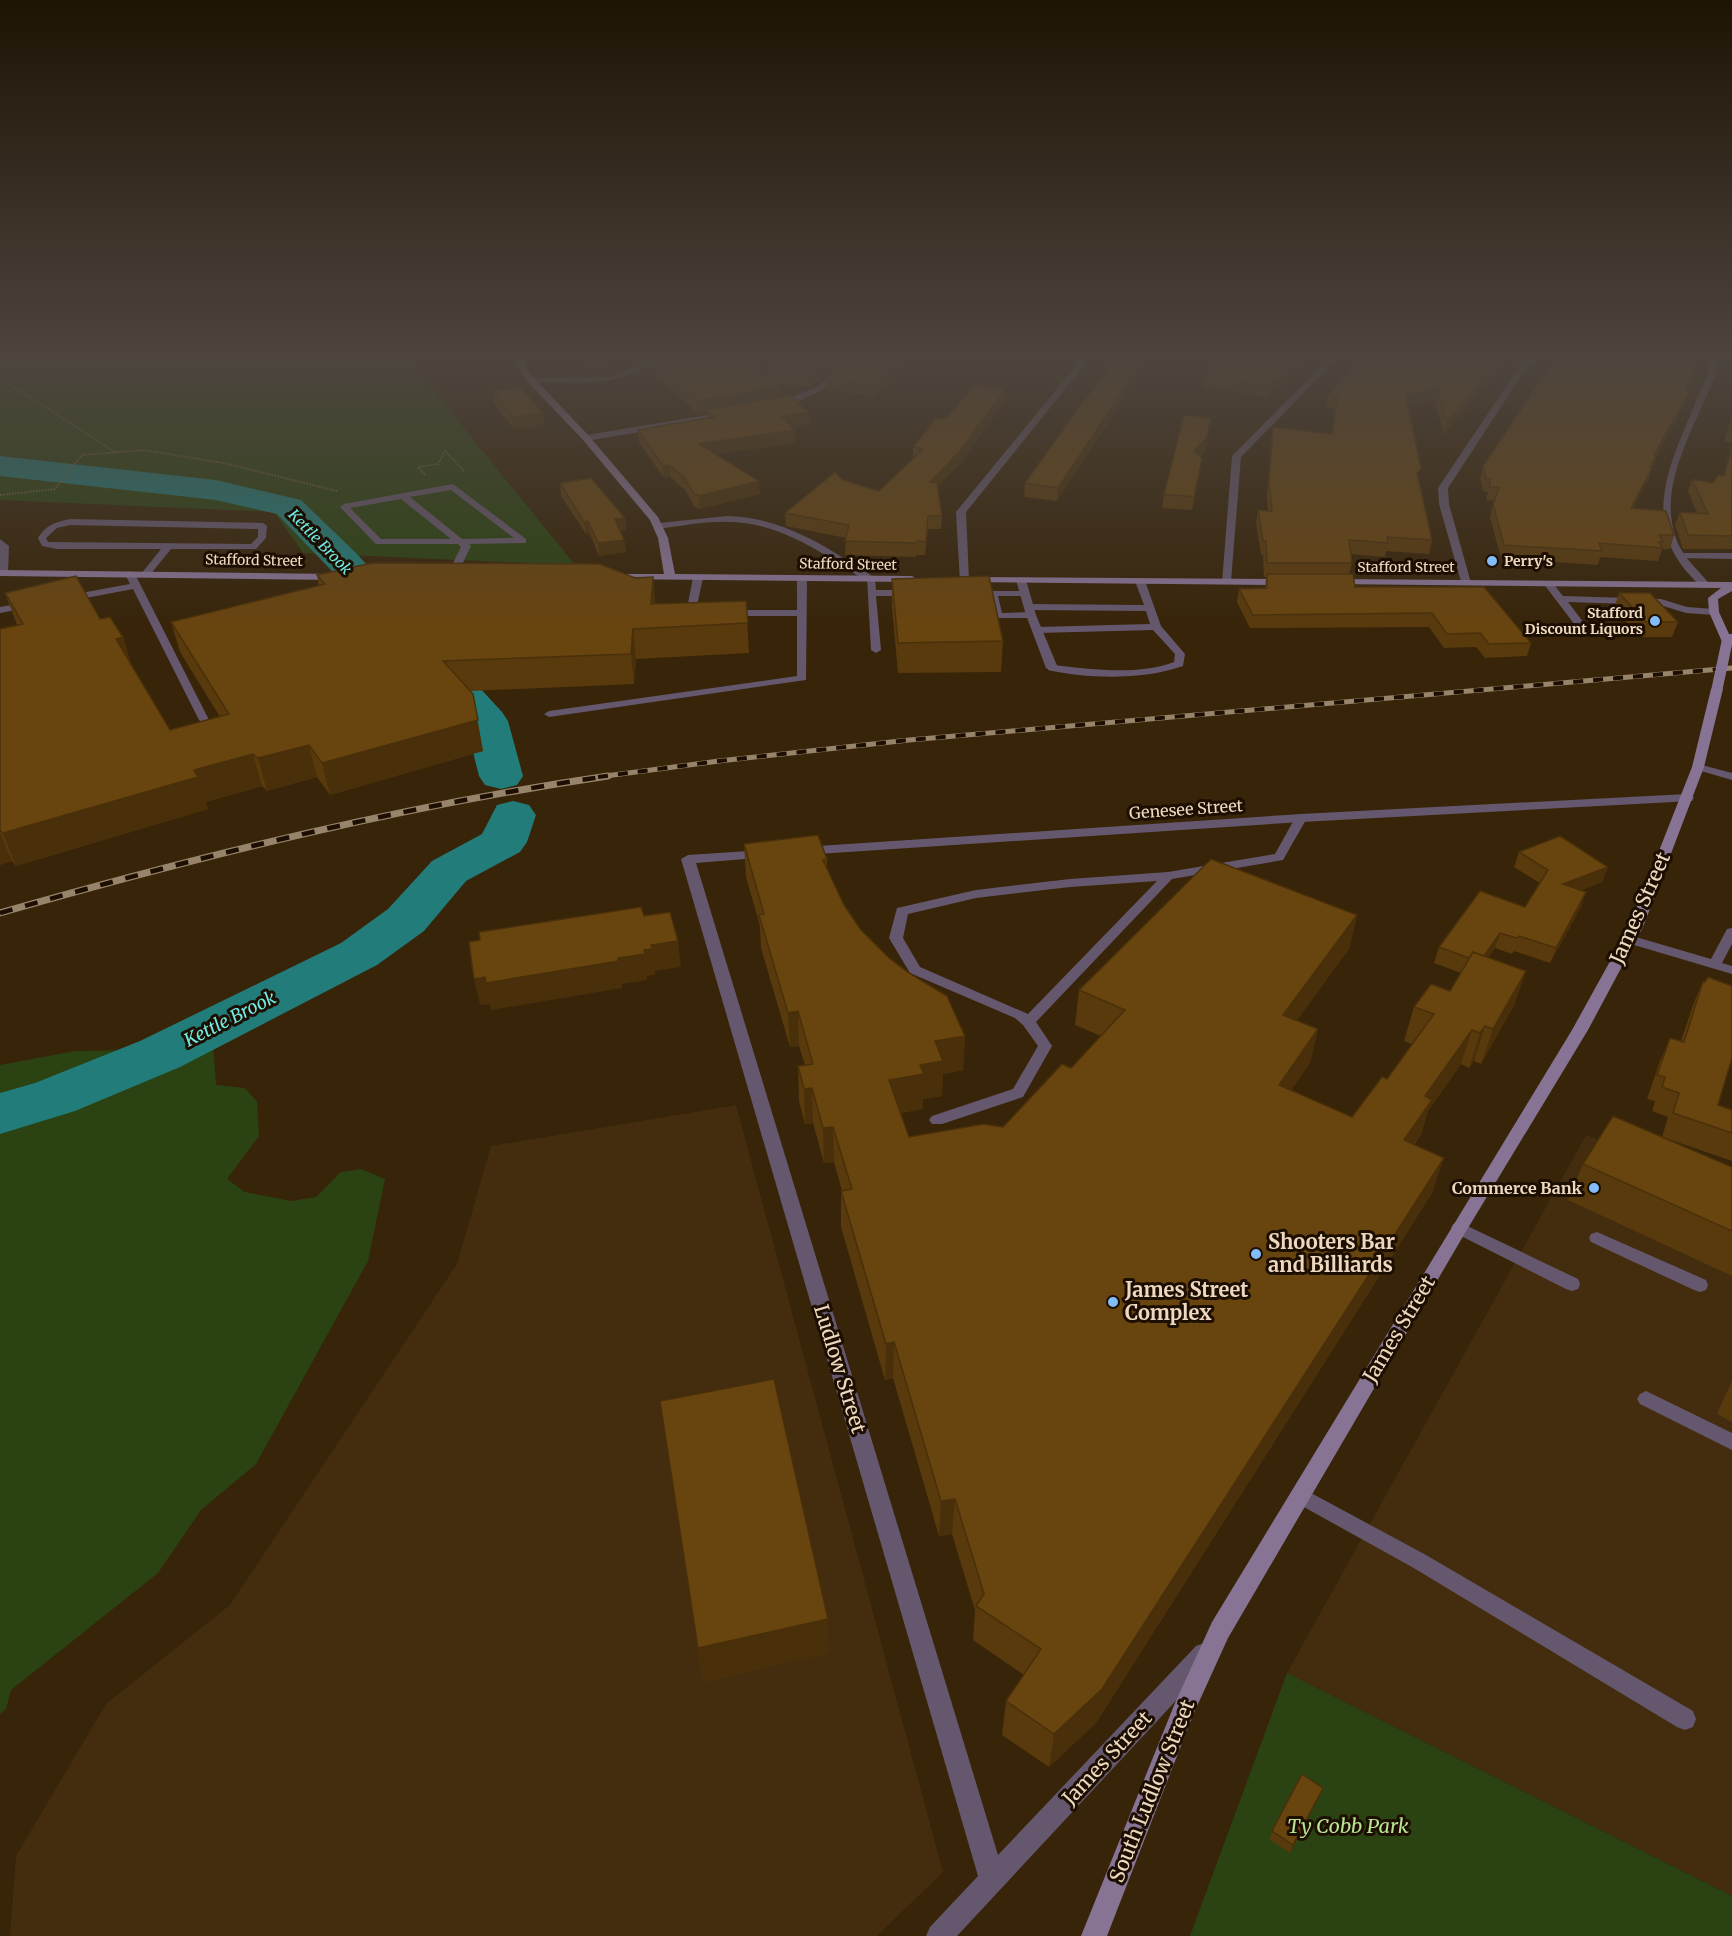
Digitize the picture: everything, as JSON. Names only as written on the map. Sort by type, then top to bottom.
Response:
[{"type":"main road","points":[[595,448],[638,496],[659,526],[670,577]]},
{"type":"main road","name":"Stafford Street","points":[[2,573],[346,577]]},
{"type":"main road","points":[[446,577],[463,577]]},
{"type":"main road","name":"Stafford Street","points":[[604,577],[923,579]]},
{"type":"main road","points":[[958,585],[1021,580],[1298,582]]},
{"type":"main road","name":"Stafford Street","points":[[1322,582],[1732,586]]},
{"type":"main road","points":[[1714,612],[1713,598],[1732,586]]},
{"type":"main road","name":"James Street","points":[[1212,1646],[1459,1228],[1580,1030],[1629,939],[1698,767],[1730,639],[1714,612]]},
{"type":"main road","name":"South Ludlow Street","points":[[1094,1936],[1183,1711],[1212,1646]]},
{"type":"street","points":[[958,585],[961,512],[1013,448]]},
{"type":"street","points":[[1226,581],[1237,456],[1245,448]]},
{"type":"street","points":[[1466,583],[1442,490],[1469,448]]},
{"type":"street","points":[[1684,448],[1666,499],[1667,531],[1689,571],[1705,585]]},
{"type":"street","points":[[659,526],[716,519],[757,522],[786,531],[821,548],[870,579]]},
{"type":"street","points":[[1021,580],[1030,611],[1052,668]]},
{"type":"street","name":"Genesee Street","points":[[688,859],[1301,818],[1687,798]]},
{"type":"street","name":"Ludlow Street","points":[[688,859],[992,1879]]},
{"type":"street","name":"James Street","points":[[939,1936],[1212,1646]]},
{"type":"lane","points":[[453,487],[523,541],[461,542],[379,542],[344,507],[453,487]]},
{"type":"lane","points":[[403,496],[466,546],[446,577]]},
{"type":"lane","points":[[70,522],[263,526],[262,538],[253,547],[168,546],[57,546],[45,544],[42,537],[46,531],[56,525],[70,522]]},
{"type":"lane","points":[[0,542],[4,546],[2,573]]},
{"type":"lane","points":[[146,574],[168,546]]},
{"type":"lane","points":[[1681,556],[1732,556]]},
{"type":"lane","points":[[1719,556],[1732,567]]},
{"type":"lane","points":[[130,574],[204,720]]},
{"type":"lane","points":[[698,578],[691,613],[802,613]]},
{"type":"lane","points":[[549,714],[802,678],[802,578]]},
{"type":"lane","points":[[870,579],[876,650]]},
{"type":"lane","points":[[1052,668],[1097,672],[1166,670],[1179,664],[1180,654],[1156,627],[1140,581]]},
{"type":"lane","points":[[1548,583],[1582,627]]},
{"type":"lane","points":[[1603,584],[1617,601]]},
{"type":"lane","points":[[958,585],[993,593],[1024,593]]},
{"type":"lane","points":[[58,600],[136,586]]},
{"type":"lane","points":[[871,593],[915,593]]},
{"type":"lane","points":[[993,593],[998,616],[1030,611],[1149,608]]},
{"type":"lane","points":[[1560,599],[1661,602],[1686,610],[1714,612]]},
{"type":"lane","points":[[0,610],[35,604]]},
{"type":"lane","points":[[1037,630],[1156,627]]},
{"type":"lane","points":[[1698,767],[1732,777]]},
{"type":"lane","points":[[937,1120],[1018,1094],[1045,1046],[1028,1022],[1020,1015],[915,970],[896,938],[902,911],[976,894],[1070,883],[1168,876],[1279,857],[1301,818]]},
{"type":"lane","points":[[1028,1022],[1168,876]]},
{"type":"lane","points":[[1714,965],[1732,932]]},
{"type":"lane","points":[[1629,939],[1732,970]]},
{"type":"lane","points":[[1459,1228],[1572,1284]]},
{"type":"lane","points":[[1597,1238],[1700,1285]]},
{"type":"lane","points":[[1646,1399],[1732,1442]]},
{"type":"lane","points":[[1300,1495],[1419,1561],[1685,1719]]},
{"type":"path","points":[[110,448],[116,452]]},
{"type":"path","points":[[0,495],[55,489],[82,455],[144,450],[225,462],[339,491]]},
{"type":"shaded area","points":[[736,1105],[943,1872],[877,1936],[10,1936],[16,1856],[106,1704],[230,1605],[457,1264],[491,1146]]},
{"type":"shaded area","points":[[1586,1135],[1732,1187],[1732,1896],[1287,1673]]},
{"type":"green space","points":[[0,448],[480,448],[575,565],[303,553],[274,512],[0,500]]},
{"type":"green space","points":[[171,1039],[213,1044],[216,1085],[245,1088],[257,1102],[259,1136],[227,1179],[245,1192],[291,1201],[316,1197],[341,1172],[361,1169],[385,1179],[368,1261],[256,1464],[201,1510],[158,1573],[11,1690],[6,1709],[0,1714],[0,1065],[75,1051],[129,1050]]},
{"type":"green space","name":"Ty Cobb Park","points":[[1287,1673],[1732,1896],[1732,1936],[1190,1936]]},
{"type":"building","points":[[651,448],[706,448],[759,481],[699,496],[694,494],[684,477],[669,465],[663,466]]},
{"type":"building","points":[[920,448],[962,448],[930,482],[937,483],[942,516],[928,516],[926,542],[845,541],[849,525],[785,513],[835,472],[843,480],[879,491],[923,449]]},
{"type":"building","points":[[1050,448],[1084,448],[1058,488],[1025,483]]},
{"type":"building","points":[[1176,448],[1196,448],[1194,450],[1202,459],[1194,497],[1164,494]]},
{"type":"building","points":[[1271,448],[1417,448],[1421,468],[1417,473],[1432,540],[1387,537],[1388,543],[1349,540],[1352,563],[1267,563],[1266,541],[1263,541],[1258,510],[1272,511],[1269,483]]},
{"type":"building","points":[[1495,448],[1658,448],[1650,467],[1652,468],[1631,508],[1666,511],[1674,535],[1659,535],[1663,542],[1659,542],[1662,548],[1599,543],[1602,551],[1504,545],[1493,504],[1499,488],[1489,487],[1491,479],[1486,479],[1483,466]]},
{"type":"building","points":[[1732,448],[1732,536],[1688,535],[1680,512],[1708,514],[1692,479],[1713,483],[1718,475],[1724,476]]},
{"type":"building","points":[[591,478],[625,518],[615,519],[624,540],[598,543],[588,521],[584,522],[560,483]]},
{"type":"building","points":[[372,563],[600,564],[635,578],[653,577],[651,604],[746,601],[748,623],[633,629],[631,654],[443,661],[473,694],[478,720],[322,763],[309,745],[258,758],[253,754],[194,770],[198,777],[3,833],[0,830],[0,629],[23,624],[5,593],[76,576],[100,619],[110,617],[123,637],[116,639],[170,730],[229,714],[171,622],[325,584],[317,575]]},
{"type":"building","points":[[1267,574],[1353,574],[1355,587],[1484,587],[1531,643],[1489,644],[1480,633],[1447,634],[1432,613],[1253,615],[1239,589],[1267,588]]},
{"type":"building","points":[[989,576],[1003,641],[898,643],[892,579]]},
{"type":"building","points":[[1619,593],[1650,593],[1678,622],[1646,622]]},
{"type":"building","name":"James Street Complex","points":[[818,835],[827,859],[823,860],[844,905],[861,930],[889,958],[947,996],[965,1036],[935,1041],[943,1061],[920,1065],[924,1074],[889,1080],[909,1137],[983,1124],[1003,1127],[1062,1064],[1071,1068],[1125,1010],[1079,990],[1211,859],[1357,915],[1283,1015],[1318,1029],[1279,1085],[1352,1117],[1382,1077],[1387,1079],[1434,1014],[1414,1007],[1431,984],[1450,991],[1473,952],[1526,971],[1493,1029],[1485,1026],[1480,1033],[1472,1030],[1425,1096],[1432,1100],[1404,1140],[1444,1158],[1102,1689],[1054,1734],[1006,1701],[1041,1649],[976,1606],[984,1594],[955,1499],[941,1501],[894,1342],[886,1344],[841,1191],[852,1189],[833,1127],[823,1128],[812,1088],[804,1089],[798,1066],[813,1064],[798,1011],[788,1013],[759,915],[764,914],[744,844]]},
{"type":"building","points":[[1560,836],[1608,867],[1563,884],[1586,892],[1556,948],[1519,936],[1517,938],[1500,933],[1484,956],[1473,952],[1469,958],[1439,947],[1480,891],[1525,907],[1548,870],[1519,852]]},
{"type":"building","points":[[641,907],[644,916],[670,912],[678,941],[651,945],[652,949],[644,950],[645,954],[618,958],[619,961],[486,983],[485,977],[474,979],[469,942],[480,940],[479,932]]},
{"type":"building","points":[[1708,977],[1732,986],[1732,1058],[1718,1105],[1732,1110],[1732,1133],[1673,1113],[1679,1093],[1662,1087],[1665,1077],[1657,1075],[1670,1038],[1684,1042],[1703,981],[1705,982]]},
{"type":"building","points":[[1613,1116],[1732,1167],[1732,1231],[1583,1164]]},
{"type":"building","points":[[774,1379],[828,1619],[698,1648],[660,1401]]},
{"type":"building","points":[[1302,1774],[1323,1788],[1293,1845],[1272,1831]]},
{"type":"waterway","name":"Kettle Brook","points":[[0,466],[216,490],[289,507],[343,561],[487,721],[501,776]]},
{"type":"waterway","name":"Kettle Brook","points":[[0,1114],[55,1097],[160,1054],[359,954],[406,920],[449,871],[503,842],[513,815]]},
{"type":"railway","points":[[598,777],[909,740],[1732,668]]},
{"type":"railway","points":[[0,913],[302,834],[454,802],[608,776]]},
{"type":"place","name":"Perry's","points":[[1492,561]]},
{"type":"place","name":"Stafford Discount Liquors","points":[[1655,621]]},
{"type":"place","name":"Commerce Bank","points":[[1594,1188]]},
{"type":"place","name":"Shooters Bar and Billiards","points":[[1256,1254]]},
{"type":"place","name":"James Street Complex","points":[[1113,1302]]}]
